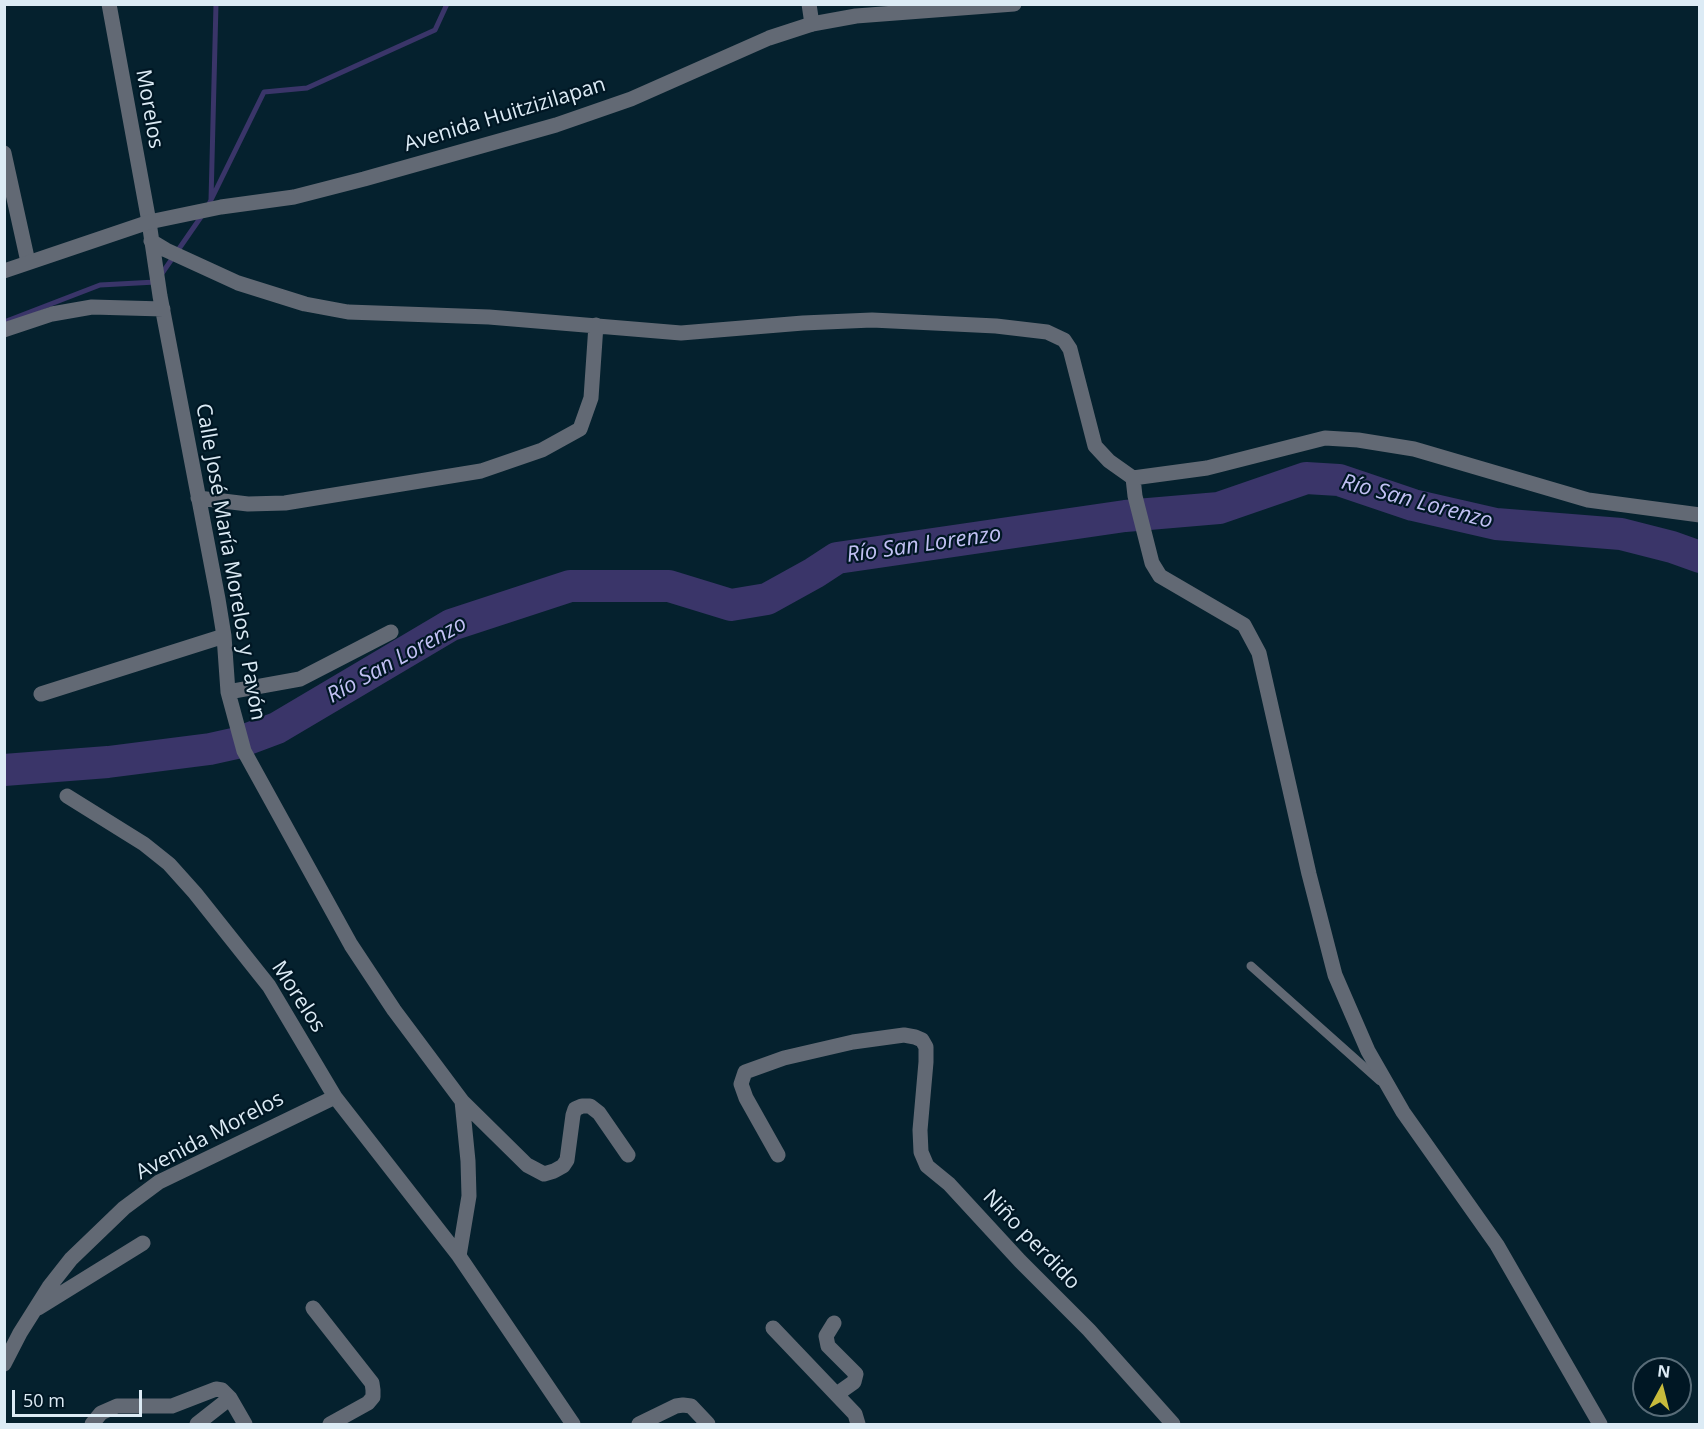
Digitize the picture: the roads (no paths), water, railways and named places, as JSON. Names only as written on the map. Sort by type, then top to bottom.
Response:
[{"type":"street","name":"Morelos","points":[[109,4],[149,222]]},
{"type":"street","points":[[809,4],[812,24]]},
{"type":"street","name":"Avenida Huitzizilapan","points":[[4,270],[149,222],[221,207],[294,196],[364,179],[556,125],[631,99],[769,38],[812,24],[856,16],[1014,4]]},
{"type":"street","points":[[4,153],[28,262]]},
{"type":"street","name":"Calle José María Morelos y Pavón","points":[[149,222],[155,270],[224,636],[229,699],[244,751],[351,945],[394,1010],[462,1101],[527,1165],[544,1174],[563,1166],[567,1160],[573,1115],[575,1109],[582,1106],[590,1107],[600,1113],[628,1155]]},
{"type":"street","points":[[151,241],[238,283],[305,304],[348,312],[489,317],[681,333],[872,320],[996,326],[1047,332],[1064,340],[1070,349],[1095,446],[1109,461],[1133,478],[1207,468],[1325,438],[1358,440],[1414,449],[1588,500],[1700,515]]},
{"type":"street","points":[[4,330],[52,314],[92,307],[161,303]]},
{"type":"street","points":[[198,498],[248,504],[285,502],[481,471],[542,450],[580,429],[591,398],[596,325]]},
{"type":"street","points":[[1133,478],[1135,496],[1152,563],[1160,576],[1244,625],[1260,653],[1309,874],[1335,975],[1368,1051],[1432,1154],[1497,1245],[1600,1425]]},
{"type":"street","points":[[229,699],[300,679],[391,632]]},
{"type":"street","points":[[41,694],[224,636]]},
{"type":"street","name":"Morelos","points":[[67,796],[144,844],[169,864],[189,886],[269,986],[335,1097],[459,1256]]},
{"type":"street","name":"Niño perdido","points":[[778,1155],[746,1098],[741,1084],[745,1072],[784,1058],[853,1042],[904,1035],[922,1040],[926,1047],[926,1062],[920,1130],[921,1152],[927,1166],[949,1184],[1020,1261],[1089,1330],[1173,1425]]},
{"type":"street","name":"Avenida Morelos","points":[[4,1364],[33,1311],[71,1259],[124,1208],[159,1182],[335,1097]]},
{"type":"street","points":[[462,1101],[468,1161],[468,1196],[459,1256],[573,1425]]},
{"type":"street","points":[[33,1311],[143,1243]]},
{"type":"street","points":[[313,1308],[372,1383],[374,1390],[373,1397],[368,1403],[330,1425]]},
{"type":"street","points":[[834,1323],[826,1336],[828,1346],[856,1374],[854,1382],[837,1394]]},
{"type":"street","points":[[773,1328],[855,1414],[858,1425]]},
{"type":"street","points":[[92,1425],[101,1413],[117,1406],[172,1406],[216,1389],[222,1390],[230,1398],[245,1425]]},
{"type":"street","points":[[197,1425],[230,1398]]},
{"type":"street","points":[[639,1425],[676,1406],[683,1405],[691,1406],[708,1425]]},
{"type":"lane","points":[[1251,966],[1391,1091]]},
{"type":"waterway","points":[[211,200],[216,4]]},
{"type":"waterway","points":[[208,206],[264,92],[307,88],[435,30],[447,4]]},
{"type":"waterway","points":[[4,322],[100,285],[156,282],[203,214]]},
{"type":"waterway","name":"Río San Lorenzo","points":[[4,770],[108,762],[210,749],[237,743],[277,728],[451,625],[570,586],[669,586],[731,605],[767,599],[837,558],[1125,516],[1219,508],[1306,478],[1339,480],[1413,505],[1496,524],[1621,534],[1700,557]]}]
